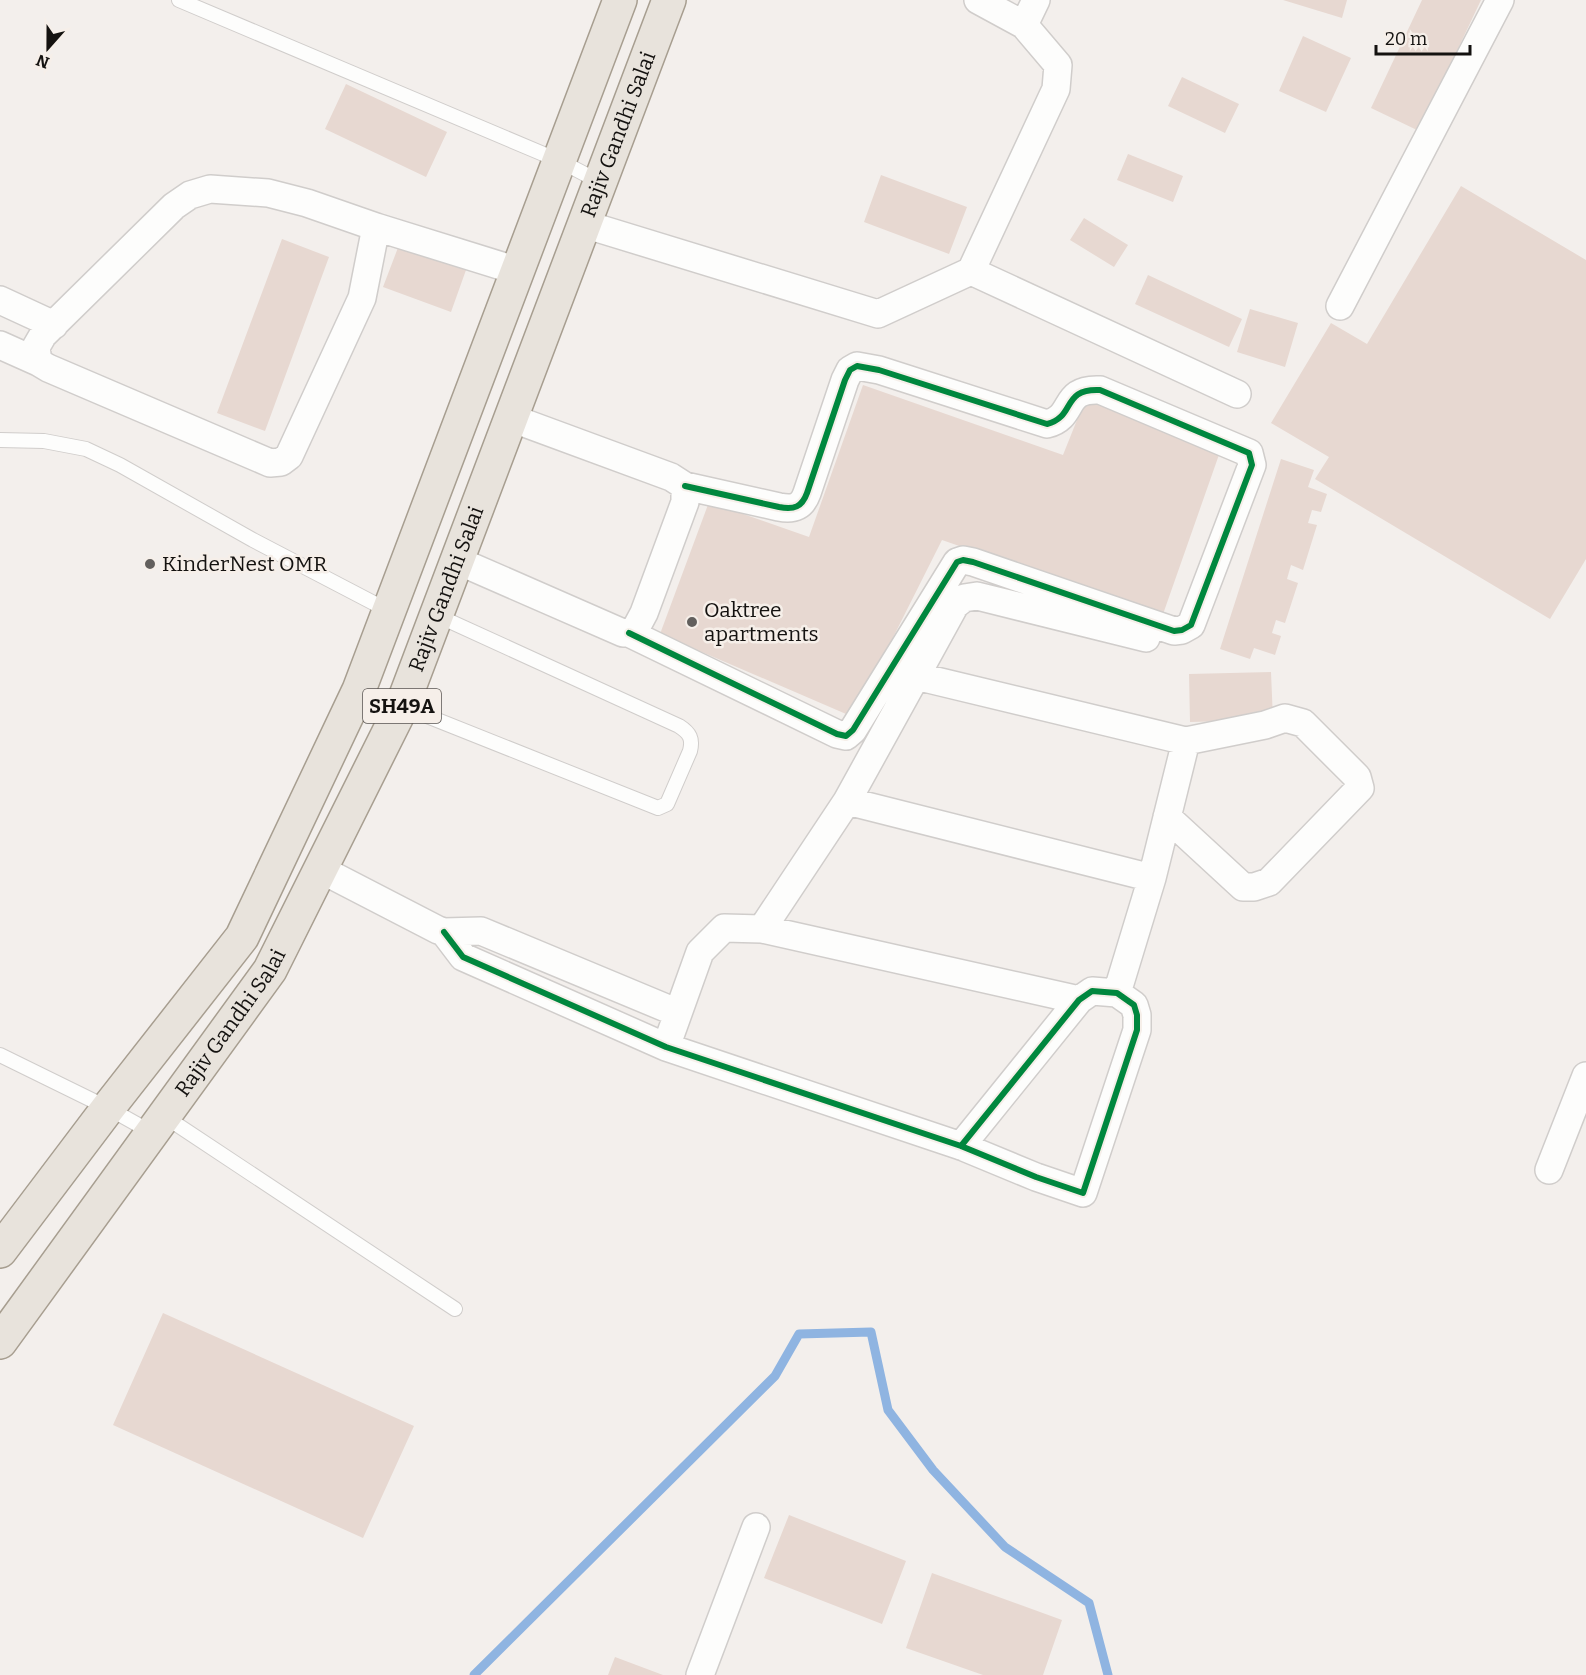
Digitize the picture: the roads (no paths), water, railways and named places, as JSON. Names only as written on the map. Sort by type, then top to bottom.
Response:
[{"type":"main road","name":"Rajiv Gandhi Salai","points":[[0,1251],[242,937],[359,690],[620,0]]},
{"type":"main road","name":"Rajiv Gandhi Salai","points":[[0,1342],[270,970],[402,706],[669,0]]},
{"type":"street","points":[[584,224],[878,314],[971,271],[1056,89],[1058,66],[1024,25],[978,0]]},
{"type":"street","points":[[1024,25],[1036,0]]},
{"type":"street","points":[[1340,306],[1500,0]]},
{"type":"street","points":[[38,362],[36,347],[43,335],[174,206],[190,195],[210,189],[268,193],[316,206],[518,271]]},
{"type":"street","points":[[0,345],[48,368],[270,463],[281,462],[290,456],[362,298],[376,227]]},
{"type":"street","points":[[971,271],[1238,394]]},
{"type":"street","points":[[0,300],[54,324]]},
{"type":"street","points":[[456,560],[607,627],[629,633],[837,734],[846,736],[853,730],[957,562],[963,560],[1174,631],[1191,625],[1252,465],[1249,453],[1100,390],[1088,389],[1077,393],[1062,418],[1058,422],[1047,424],[879,370],[857,366],[850,370],[845,380],[804,501],[798,507],[789,509],[685,486],[671,477],[511,418]]},
{"type":"street","points":[[629,633],[636,628],[644,613],[685,502],[685,486]]},
{"type":"street","points":[[762,929],[847,801],[955,605],[964,598],[977,596],[1167,644]]},
{"type":"street","points":[[916,676],[1186,741],[1265,725],[1285,718],[1303,723],[1357,777],[1360,788],[1269,882],[1254,887],[1243,887],[1167,817]]},
{"type":"street","points":[[1117,993],[1152,878],[1186,741]]},
{"type":"street","points":[[847,801],[1152,878]]},
{"type":"street","points":[[320,869],[444,932],[463,957],[666,1047],[961,1146],[1036,1177],[1083,1193],[1137,1030],[1134,1005],[1117,993],[1092,991],[1079,1000],[961,1146]]},
{"type":"street","points":[[666,1047],[700,952],[723,928],[762,929],[1079,1000]]},
{"type":"street","points":[[444,932],[480,931],[678,1013]]},
{"type":"street","points":[[1549,1170],[1586,1076]]},
{"type":"street","points":[[700,1675],[756,1527]]},
{"type":"lane","points":[[179,0],[560,160],[600,182]]},
{"type":"lane","points":[[0,440],[44,441],[86,449],[120,465],[254,540],[389,611]]},
{"type":"lane","points":[[402,706],[658,808],[667,804],[690,751],[692,743],[690,737],[686,730],[679,726],[436,615]]},
{"type":"lane","points":[[0,1055],[108,1108],[157,1123],[455,1309]]},
{"type":"waterway","points":[[474,1675],[775,1376],[799,1334],[871,1332],[888,1410],[933,1470],[1005,1547],[1089,1603],[1108,1675]]},
{"type":"place","name":"KinderNest OMR","points":[[150,564]]},
{"type":"place","name":"Oaktree apartments","points":[[692,622]]}]
